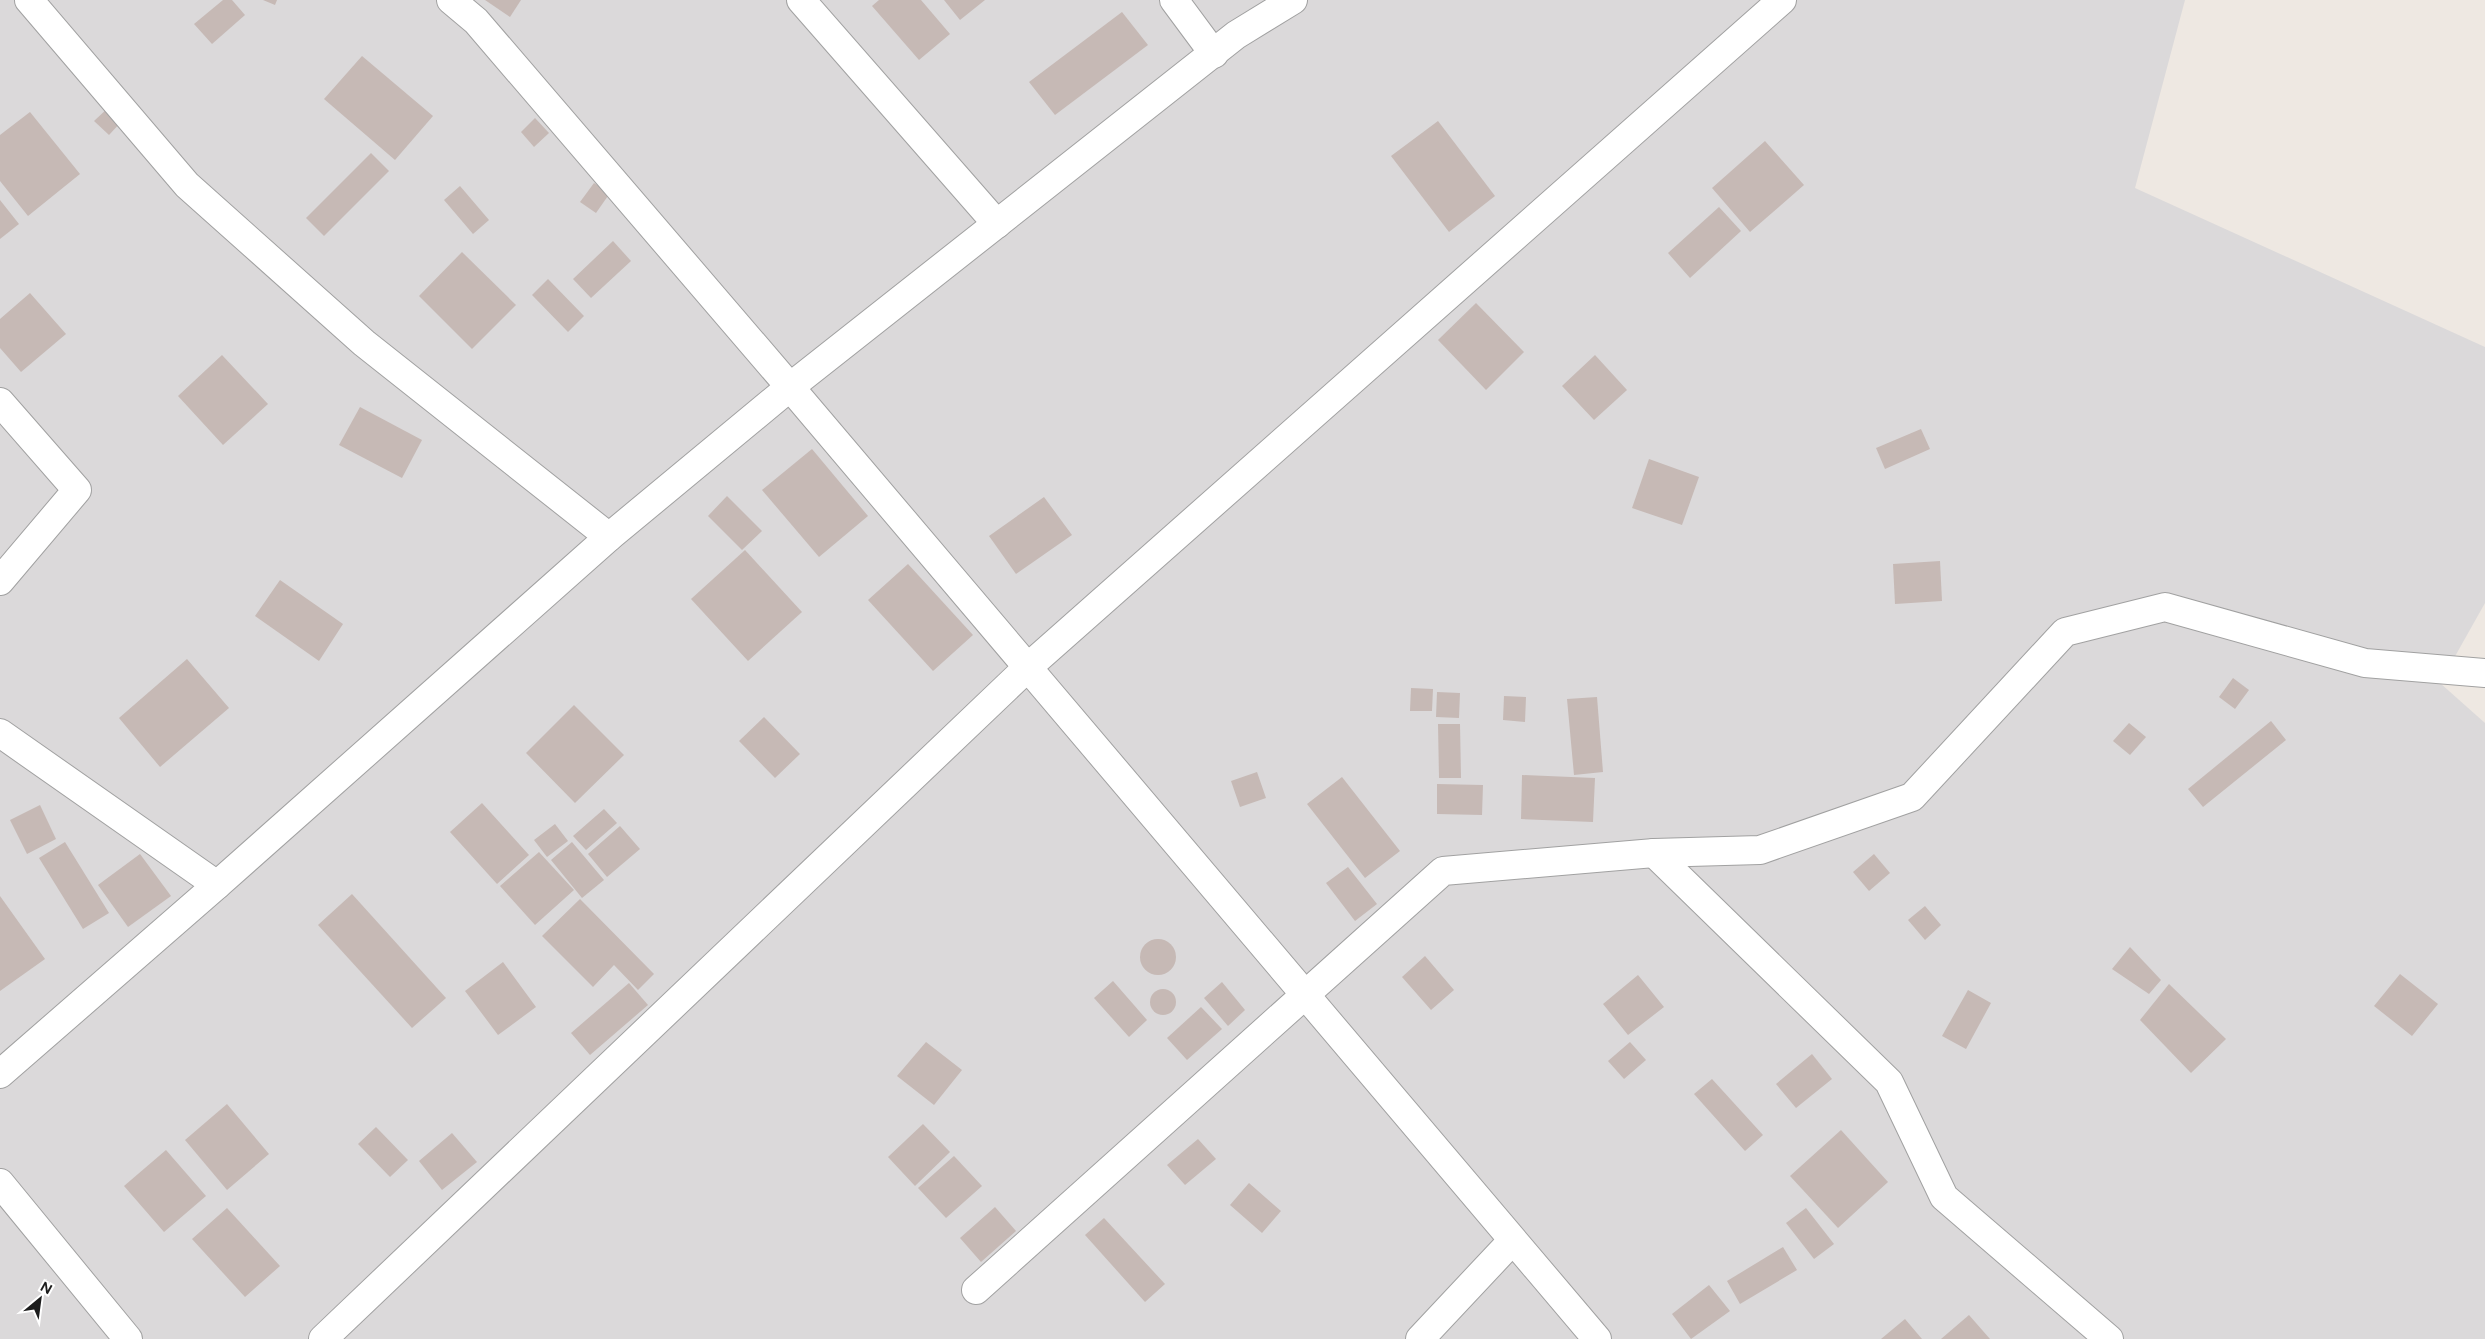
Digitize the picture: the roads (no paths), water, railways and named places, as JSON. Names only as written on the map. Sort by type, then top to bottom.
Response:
[{"type":"street","points":[[451,0],[476,21],[790,387],[1597,1339]]},
{"type":"street","points":[[801,0],[997,224]]},
{"type":"street","points":[[1174,0],[1214,54]]},
{"type":"street","points":[[0,1074],[217,885],[609,537],[790,387],[1236,35],[1292,0]]},
{"type":"street","points":[[323,1339],[1027,668],[1782,0]]},
{"type":"street","points":[[40,4],[187,185],[364,343],[609,537]]},
{"type":"street","points":[[0,402],[77,490],[0,581]]},
{"type":"street","points":[[976,1290],[1443,871],[1654,854],[1760,850],[1912,797],[2065,632],[2165,607],[2365,664],[2485,673]]},
{"type":"street","points":[[0,733],[217,885]]},
{"type":"street","points":[[1654,854],[1888,1082],[1944,1197],[2108,1339]]},
{"type":"street","points":[[0,1183],[128,1339]]},
{"type":"street","points":[[1420,1339],[1512,1241]]}]
